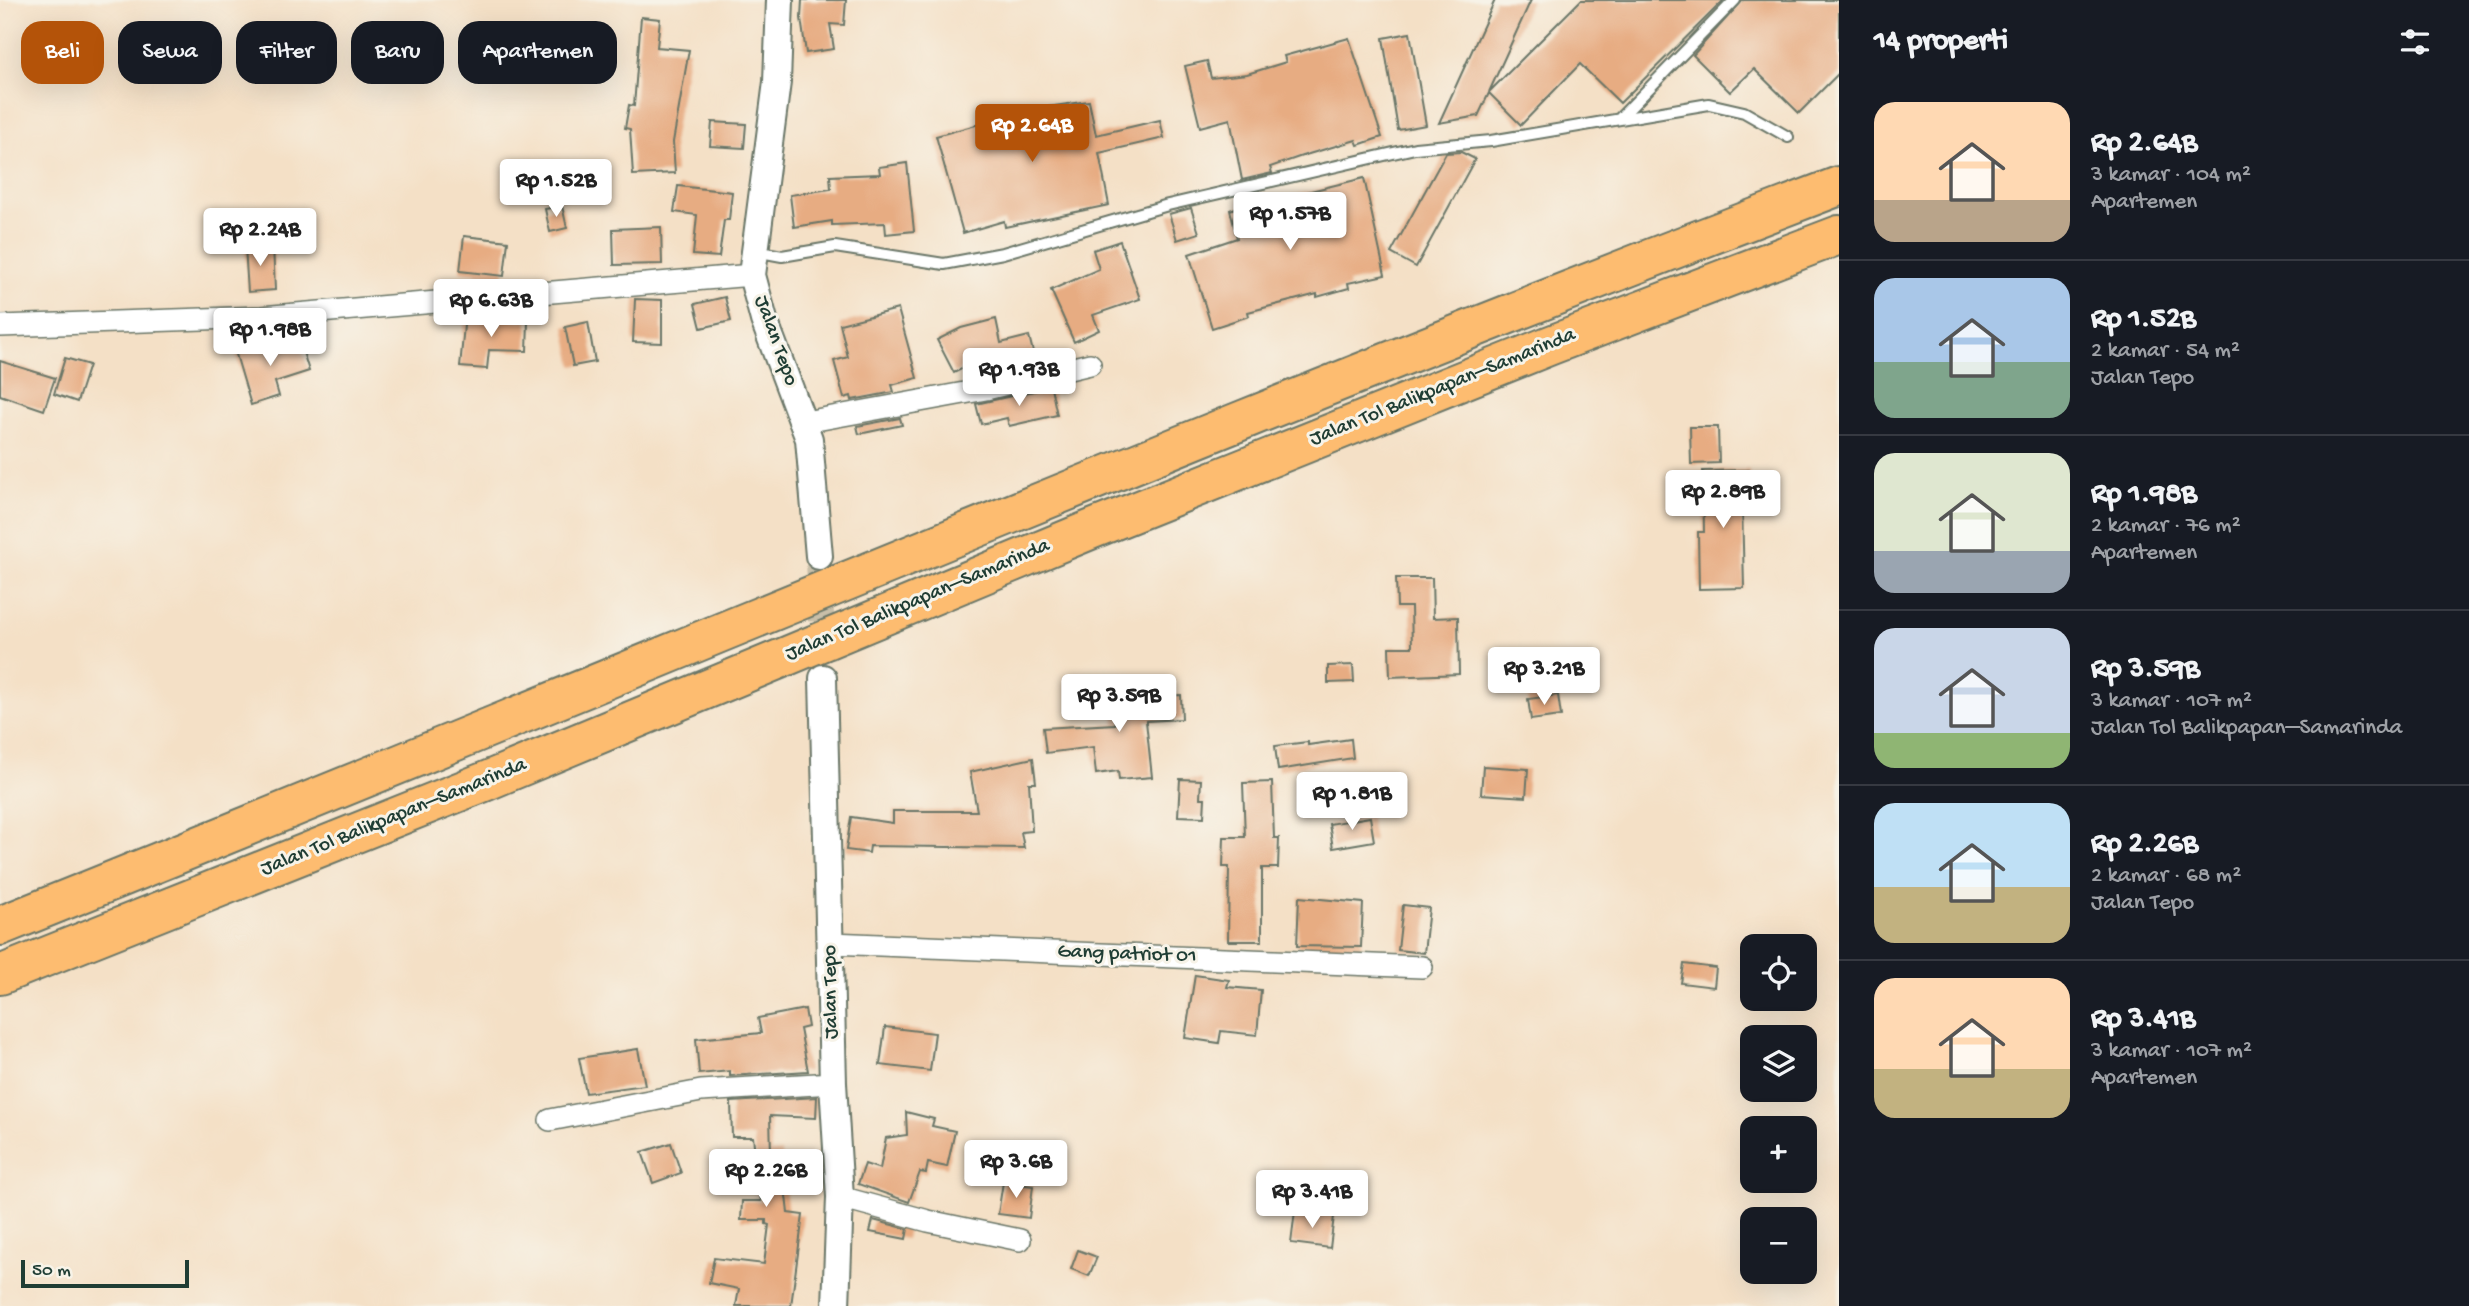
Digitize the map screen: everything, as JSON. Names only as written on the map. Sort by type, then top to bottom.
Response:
[{"type":"highway","points":[[0,926],[467,739],[1086,482],[1535,302],[1839,186]]},
{"type":"highway","name":"Jalan Tol Balikpapan–Samarinda","points":[[0,975],[484,782],[1103,524],[1551,345],[1839,235]]},
{"type":"street","name":"Jalan Tepo","points":[[780,0],[777,82],[752,263],[769,332],[805,422],[815,497],[819,556]]},
{"type":"street","points":[[0,326],[261,317],[386,307],[752,263]]},
{"type":"street","points":[[805,422],[986,388],[1090,364]]},
{"type":"street","name":"Jalan Tepo","points":[[823,678],[833,1083],[840,1197],[836,1306]]},
{"type":"street","name":"Gang patriot 01","points":[[831,943],[1422,967]]},
{"type":"street","points":[[550,1120],[701,1091],[833,1083]]},
{"type":"street","points":[[840,1197],[928,1221],[1020,1240]]},
{"type":"lane","points":[[1621,117],[1735,0]]},
{"type":"lane","points":[[752,263],[835,247],[944,264],[1003,253],[1168,205],[1415,148],[1491,141],[1709,104],[1744,112],[1788,137]]},
{"type":"building","points":[[802,0],[846,0],[844,25],[830,24],[834,49],[806,53],[801,18]]},
{"type":"building","points":[[1495,0],[1531,0],[1489,92],[1581,0],[1724,0],[1620,103],[1580,64],[1521,125],[1489,93],[1478,116],[1439,123]]},
{"type":"building","points":[[1743,0],[1839,0],[1839,73],[1799,113],[1754,69],[1730,92],[1693,55]]},
{"type":"building","points":[[641,17],[660,19],[657,47],[689,50],[673,142],[675,173],[633,175],[630,129],[625,128],[629,105],[634,106]]},
{"type":"building","points":[[1410,33],[1426,125],[1398,130],[1383,38]]},
{"type":"building","points":[[1349,38],[1382,137],[1358,145],[1356,140],[1302,156],[1270,167],[1272,173],[1242,180],[1230,119],[1200,127],[1185,66],[1207,61],[1211,78],[1247,74],[1286,62],[1284,56]]},
{"type":"building","points":[[1089,101],[1096,135],[1160,120],[1164,138],[1099,153],[1109,205],[1005,227],[1004,221],[963,233],[936,136],[987,122],[986,116]]},
{"type":"building","points":[[712,122],[746,124],[744,148],[710,146]]},
{"type":"building","points":[[1461,152],[1475,159],[1416,267],[1391,253],[1446,153]]},
{"type":"building","points":[[907,163],[914,231],[886,234],[885,223],[832,225],[832,221],[794,227],[790,195],[831,189],[830,176],[880,174],[879,167]]},
{"type":"building","points":[[1364,178],[1385,275],[1348,283],[1349,288],[1317,297],[1317,294],[1248,312],[1249,316],[1212,328],[1189,254],[1237,238],[1230,210]]},
{"type":"building","points":[[678,186],[732,192],[729,220],[724,220],[719,257],[693,255],[697,215],[674,212]]},
{"type":"building","points":[[562,206],[567,228],[550,232],[545,209]]},
{"type":"building","points":[[1191,208],[1199,233],[1177,240],[1169,214]]},
{"type":"building","points":[[661,227],[662,264],[614,265],[613,229]]},
{"type":"building","points":[[464,236],[508,241],[504,276],[460,271]]},
{"type":"building","points":[[1120,241],[1140,299],[1093,315],[1099,330],[1074,342],[1051,290],[1099,269],[1093,250]]},
{"type":"building","points":[[273,245],[275,290],[248,292],[245,247]]},
{"type":"building","points":[[725,297],[731,321],[701,328],[695,304]]},
{"type":"building","points":[[635,299],[662,300],[662,343],[633,342]]},
{"type":"building","points":[[898,309],[917,378],[892,385],[894,392],[852,400],[851,396],[844,398],[834,361],[848,357],[840,324]]},
{"type":"building","points":[[465,315],[528,321],[527,351],[489,350],[487,369],[460,367]]},
{"type":"building","points":[[996,319],[1001,343],[1029,336],[1036,364],[970,379],[967,366],[954,373],[937,340],[961,328]]},
{"type":"building","points":[[588,322],[595,362],[573,366],[565,327]]},
{"type":"building","points":[[299,339],[309,371],[275,382],[279,396],[251,405],[235,351],[263,342],[265,350]]},
{"type":"building","points":[[65,358],[89,365],[77,402],[54,394]]},
{"type":"building","points":[[0,361],[55,378],[44,410],[0,395]]},
{"type":"building","points":[[1051,387],[1057,415],[1009,426],[1007,418],[981,424],[976,404]]},
{"type":"building","points":[[900,418],[902,425],[859,434],[857,426]]},
{"type":"building","points":[[1690,427],[1718,427],[1719,463],[1691,464]]},
{"type":"building","points":[[1749,470],[1750,503],[1742,503],[1744,588],[1699,589],[1698,532],[1704,532],[1703,471]]},
{"type":"building","points":[[1396,578],[1432,578],[1433,618],[1458,617],[1459,674],[1390,677],[1389,647],[1412,647],[1411,607],[1397,607]]},
{"type":"building","points":[[1353,665],[1354,682],[1328,683],[1328,666]]},
{"type":"building","points":[[1138,689],[1139,697],[1181,695],[1182,719],[1146,721],[1152,777],[1119,780],[1118,771],[1096,774],[1093,747],[1046,753],[1043,728],[1115,724],[1111,691]]},
{"type":"building","points":[[1558,695],[1561,716],[1531,720],[1528,699]]},
{"type":"building","points":[[1351,739],[1353,758],[1278,770],[1275,746]]},
{"type":"building","points":[[1033,758],[1036,783],[1029,783],[1032,831],[1021,832],[1024,848],[870,846],[869,853],[846,850],[851,817],[893,823],[893,811],[977,811],[970,772]]},
{"type":"building","points":[[1483,766],[1528,769],[1526,797],[1481,794]]},
{"type":"building","points":[[1180,779],[1201,780],[1200,798],[1205,798],[1204,817],[1178,816]]},
{"type":"building","points":[[1272,782],[1274,838],[1279,838],[1278,868],[1262,868],[1262,941],[1228,941],[1229,867],[1223,867],[1224,837],[1245,837],[1243,783]]},
{"type":"building","points":[[1370,817],[1374,841],[1333,848],[1329,824]]},
{"type":"building","points":[[1299,897],[1363,903],[1361,947],[1297,946]]},
{"type":"building","points":[[1403,905],[1429,908],[1424,953],[1398,950]]},
{"type":"building","points":[[1684,964],[1716,968],[1714,987],[1681,983]]},
{"type":"building","points":[[1195,975],[1229,980],[1227,987],[1261,990],[1257,1035],[1221,1031],[1219,1043],[1185,1038]]},
{"type":"building","points":[[805,1009],[808,1027],[800,1029],[808,1071],[730,1076],[730,1071],[699,1074],[696,1039],[761,1033],[758,1018]]},
{"type":"building","points":[[885,1027],[935,1033],[930,1071],[880,1065]]},
{"type":"building","points":[[638,1049],[645,1085],[586,1093],[579,1058]]},
{"type":"building","points":[[817,1097],[816,1118],[770,1116],[771,1153],[781,1152],[788,1213],[803,1215],[791,1306],[736,1306],[739,1289],[709,1283],[714,1258],[764,1264],[769,1225],[766,1220],[741,1220],[742,1201],[761,1201],[753,1137],[732,1137],[731,1102]]},
{"type":"building","points":[[906,1112],[934,1119],[932,1126],[955,1131],[947,1167],[928,1163],[926,1173],[920,1172],[909,1202],[858,1184],[865,1164],[880,1169],[886,1138],[907,1135]]},
{"type":"building","points":[[671,1143],[681,1173],[653,1183],[642,1152]]},
{"type":"building","points":[[1003,1182],[1033,1186],[1029,1218],[998,1214]]},
{"type":"building","points":[[1295,1211],[1334,1216],[1330,1248],[1291,1243]]},
{"type":"building","points":[[873,1220],[908,1229],[906,1239],[870,1232]]},
{"type":"building","points":[[1078,1250],[1097,1257],[1089,1276],[1071,1269]]},
{"type":"tunnel","points":[[819,556],[823,678]]}]
